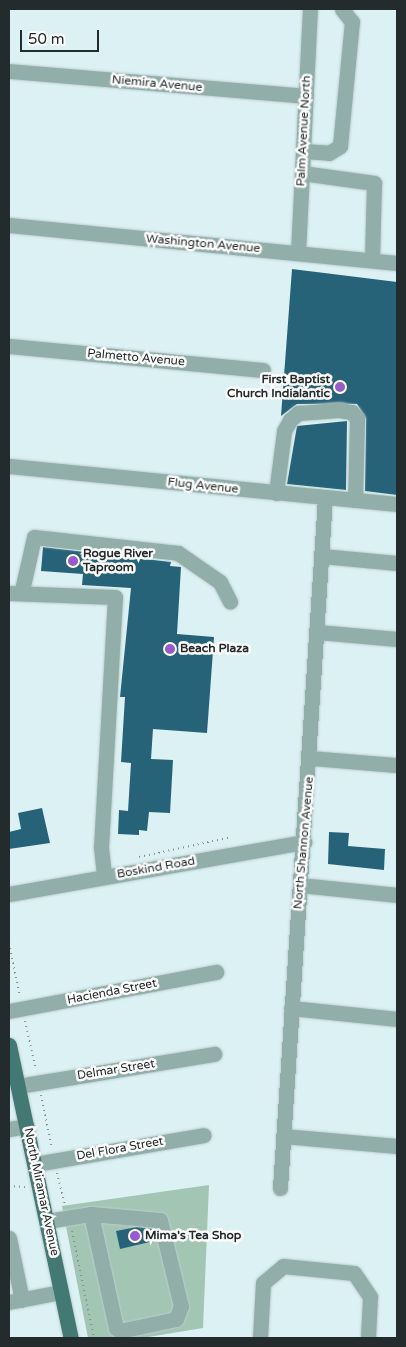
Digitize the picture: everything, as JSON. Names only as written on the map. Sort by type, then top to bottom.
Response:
[{"type":"main road","name":"North Miramar Avenue","points":[[9,1046],[71,1338]]},
{"type":"street","name":"Palm Avenue North","points":[[298,253],[310,9]]},
{"type":"street","points":[[303,151],[329,153],[340,146],[352,22],[342,9]]},
{"type":"street","name":"Niemira Avenue","points":[[9,72],[306,96]]},
{"type":"street","points":[[302,173],[372,181],[376,187],[372,260]]},
{"type":"street","name":"Washington Avenue","points":[[9,225],[397,263]]},
{"type":"street","name":"Palmetto Avenue","points":[[9,346],[263,370]]},
{"type":"street","points":[[276,493],[284,431],[290,420],[298,413],[339,410],[352,412],[357,419],[355,500]]},
{"type":"street","name":"Flug Avenue","points":[[9,466],[397,504]]},
{"type":"street","name":"North Shannon Avenue","points":[[280,1188],[291,1008],[311,758],[325,498]]},
{"type":"street","points":[[104,877],[102,847],[115,597],[15,592],[34,537],[178,553],[220,582],[230,602]]},
{"type":"street","points":[[322,556],[397,562]]},
{"type":"street","points":[[318,632],[397,638]]},
{"type":"street","points":[[311,758],[397,765]]},
{"type":"street","name":"Boskind Road","points":[[9,894],[304,842]]},
{"type":"street","points":[[300,885],[397,895]]},
{"type":"street","name":"Hacienda Street","points":[[16,1010],[216,972]]},
{"type":"street","points":[[291,1008],[397,1019]]},
{"type":"street","name":"Delmar Street","points":[[18,1086],[214,1054]]},
{"type":"street","points":[[9,1130],[27,1126]]},
{"type":"street","name":"Del Flora Street","points":[[35,1164],[204,1135]]},
{"type":"street","points":[[283,1136],[397,1146]]},
{"type":"street","points":[[47,1221],[91,1214],[160,1220],[165,1227],[181,1306],[176,1319],[120,1331],[116,1328],[91,1214]]},
{"type":"street","points":[[9,1238],[15,1301],[62,1292]]},
{"type":"street","points":[[260,1338],[263,1282],[282,1266],[354,1273],[370,1297],[368,1338]]},
{"type":"path","points":[[9,943],[16,1010],[38,1082],[94,1338]]},
{"type":"path","points":[[9,1186],[40,1188]]},
{"type":"green space","points":[[209,1185],[203,1328],[142,1338],[88,1338],[62,1206]]},
{"type":"building","name":"First Baptist Church Indialantic","points":[[292,269],[397,282],[397,495],[365,491],[366,419],[357,404],[297,404],[281,416]]},
{"type":"building","points":[[347,421],[346,490],[287,484],[297,426]]},
{"type":"building","name":"Beach Plaza","points":[[43,547],[171,562],[170,566],[181,567],[177,634],[214,637],[207,733],[153,729],[151,759],[173,760],[170,813],[149,812],[147,831],[139,830],[139,835],[118,834],[119,810],[128,811],[131,763],[121,762],[125,697],[120,697],[131,588],[82,585],[83,574],[41,571]]},
{"type":"building","points":[[42,808],[50,843],[9,849],[9,832],[21,829],[18,813]]},
{"type":"building","points":[[329,832],[349,833],[348,846],[385,849],[384,870],[328,864]]},
{"type":"building","name":"Mima's Tea Shop","points":[[137,1227],[152,1229],[154,1241],[120,1249],[116,1231]]},
{"type":"place","name":"First Baptist Church Indialantic","points":[[340,387]]},
{"type":"place","name":"Rogue River Taproom","points":[[73,561]]},
{"type":"place","name":"Beach Plaza","points":[[170,649]]},
{"type":"place","name":"Mima's Tea Shop","points":[[135,1236]]}]
